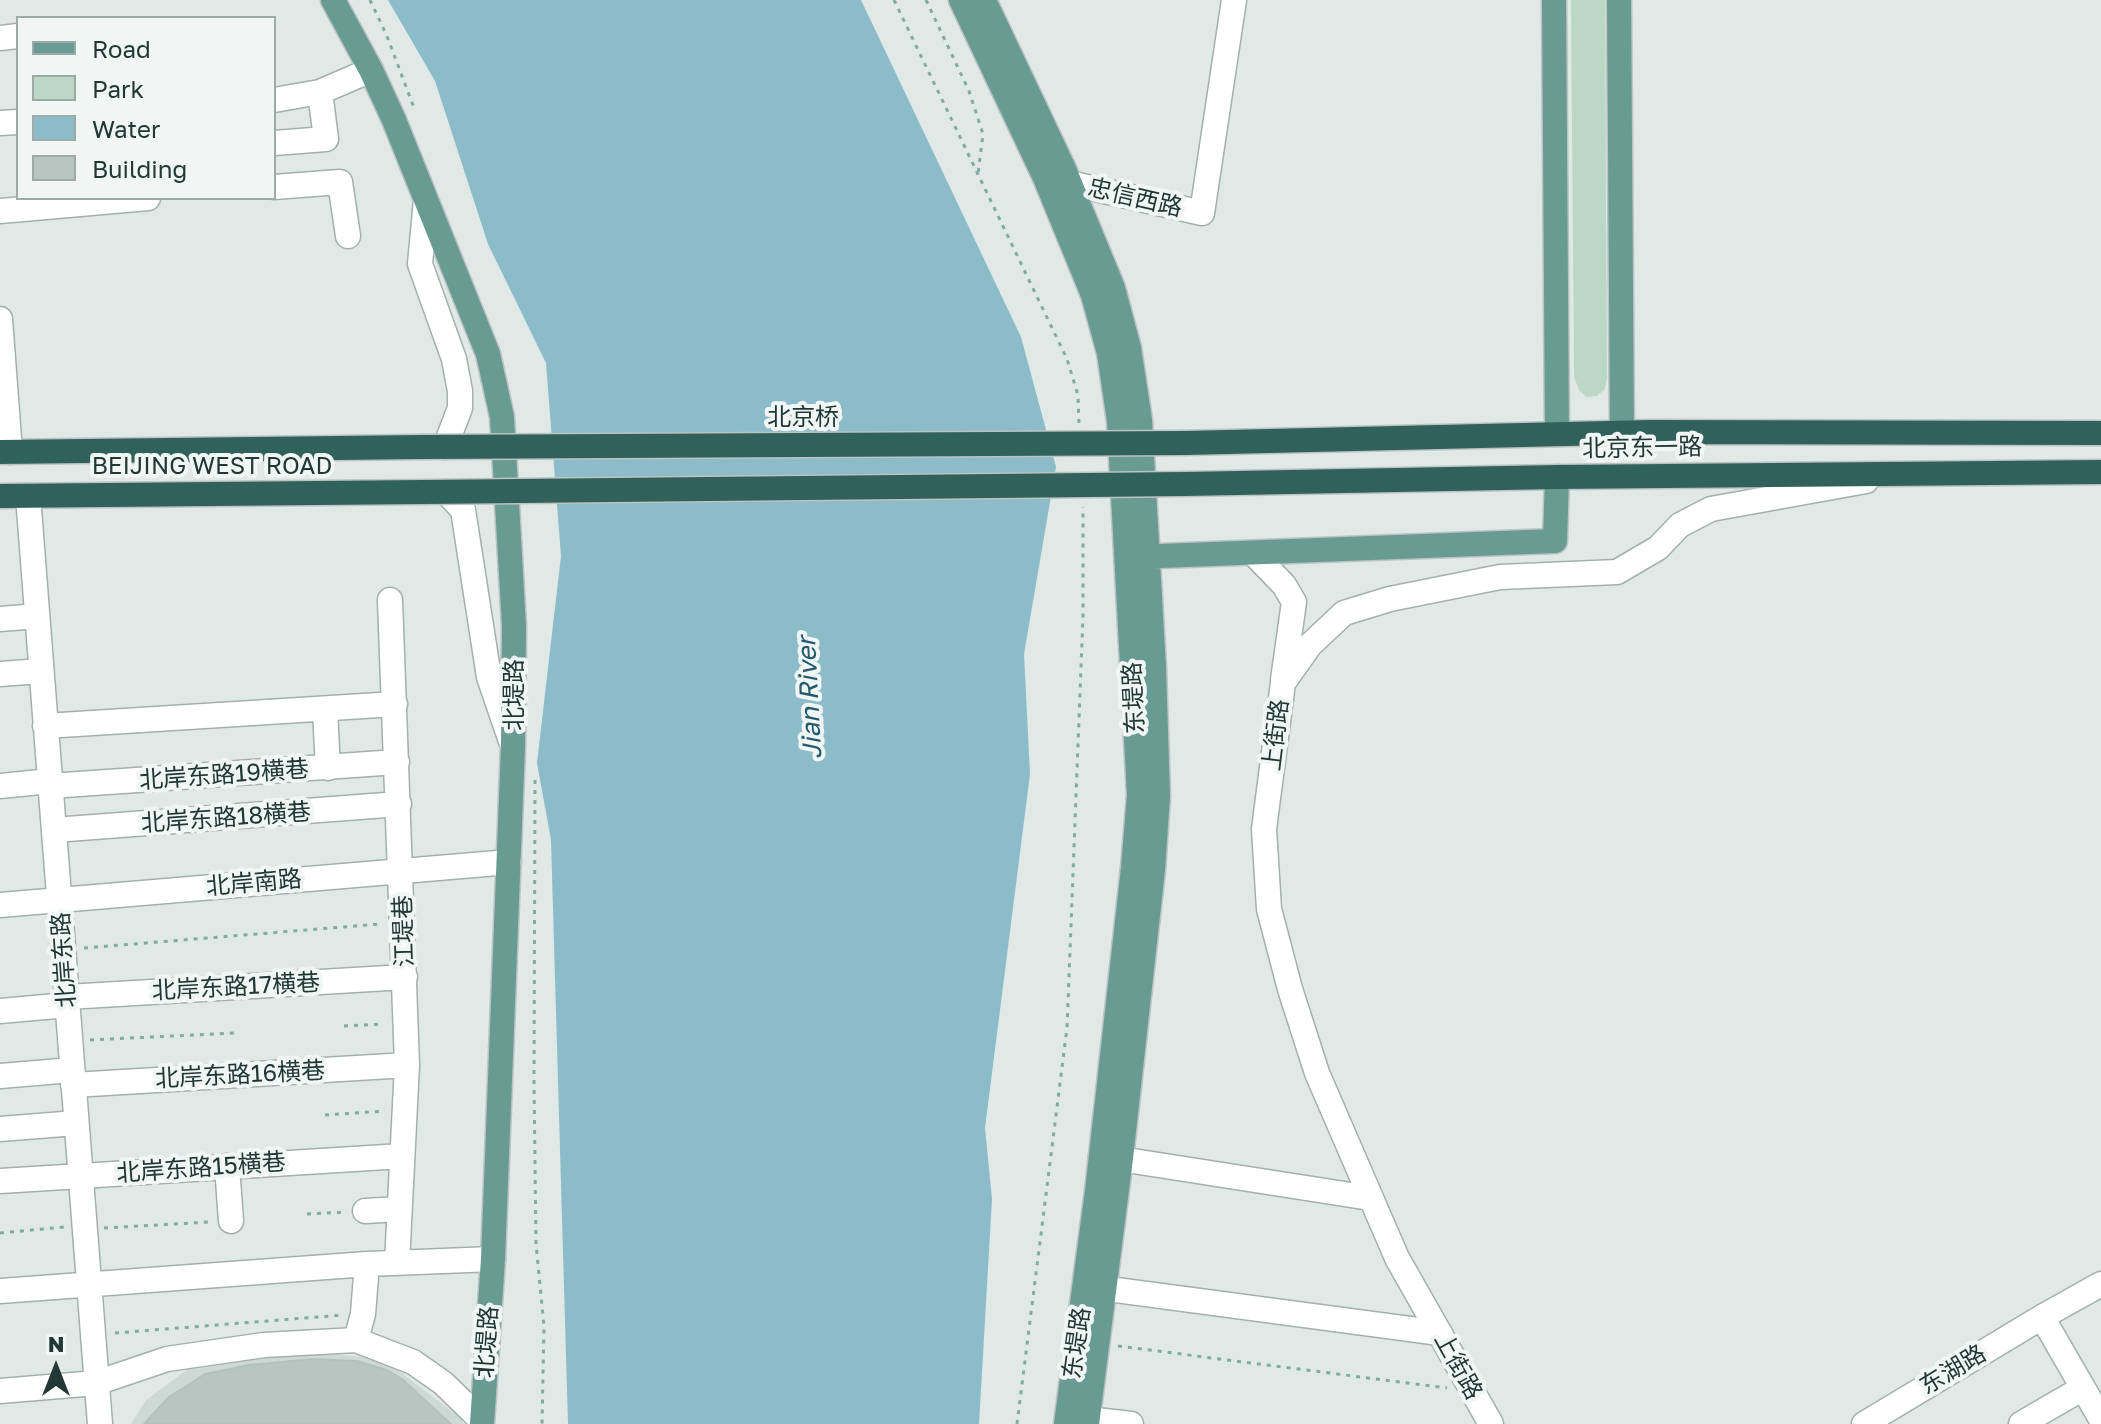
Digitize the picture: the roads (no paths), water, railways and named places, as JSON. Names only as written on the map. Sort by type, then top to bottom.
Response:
[{"type":"highway","name":"北京东一路","points":[[1185,443],[1622,433],[2101,433]]},
{"type":"highway","name":"北京桥","points":[[433,447],[1185,443]]},
{"type":"highway","name":"BEIJING WEST ROAD","points":[[5,452],[433,447]]},
{"type":"highway","name":"北京东一路","points":[[435,492],[2101,472]]},
{"type":"highway","name":"BEIJING WEST ROAD","points":[[0,496],[435,492]]},
{"type":"main road","name":"北堤路","points":[[333,0],[371,70],[426,200],[488,354],[502,417],[514,626],[513,747],[493,1259],[482,1422]]},
{"type":"main road","name":"东堤路","points":[[961,0],[1045,178],[1093,295],[1109,353],[1137,557],[1158,796],[1153,870],[1111,1157],[1080,1422]]},
{"type":"main road","name":"东堤路","points":[[984,0],[1069,183],[1113,288],[1129,348],[1140,420],[1137,557]]},
{"type":"main road","points":[[1554,0],[1557,434]]},
{"type":"main road","points":[[1619,0],[1622,433]]},
{"type":"main road","points":[[1137,557],[1555,541],[1557,477]]},
{"type":"main road","name":"东堤路","points":[[1080,1422],[1098,1344],[1095,1287]]},
{"type":"street","name":"忠信西路","points":[[1069,183],[1202,213],[1234,0]]},
{"type":"street","points":[[276,100],[320,92],[371,70]]},
{"type":"street","points":[[276,143],[326,139],[320,92]]},
{"type":"street","points":[[276,187],[340,182],[348,236]]},
{"type":"street","points":[[0,211],[125,200]]},
{"type":"street","points":[[426,200],[420,264],[454,359],[460,391],[460,408],[433,447]]},
{"type":"street","points":[[0,319],[5,452]]},
{"type":"street","name":"上街路","points":[[1491,1424],[1397,1258],[1317,1073],[1290,989],[1269,909],[1264,829],[1283,683],[1310,645],[1344,613],[1390,599],[1500,577],[1617,572],[1658,548],[1680,525],[1711,509],[1909,473]]},
{"type":"street","points":[[435,492],[463,510],[489,677],[513,747]]},
{"type":"street","name":"北岸东路","points":[[28,496],[100,1424]]},
{"type":"street","points":[[1253,553],[1284,585],[1294,602],[1283,683]]},
{"type":"street","name":"江堤巷","points":[[390,600],[407,1065],[397,1263]]},
{"type":"street","points":[[0,619],[37,616]]},
{"type":"street","points":[[0,674],[41,671]]},
{"type":"street","points":[[45,726],[395,704]]},
{"type":"street","points":[[325,710],[328,768]]},
{"type":"street","name":"北岸东路19横巷","points":[[0,786],[397,762]]},
{"type":"street","name":"北岸东路18横巷","points":[[54,830],[399,804]]},
{"type":"street","name":"北岸南路","points":[[0,905],[509,862]]},
{"type":"street","name":"北岸东路17横巷","points":[[0,1011],[67,1001],[405,977]]},
{"type":"street","name":"北岸东路16横巷","points":[[0,1076],[73,1078],[407,1065]]},
{"type":"street","points":[[0,1129],[76,1123]]},
{"type":"street","name":"北岸东路15横巷","points":[[0,1181],[402,1156]]},
{"type":"street","points":[[1111,1157],[1370,1198]]},
{"type":"street","points":[[227,1166],[231,1221]]},
{"type":"street","points":[[365,1211],[399,1209]]},
{"type":"street","points":[[0,1291],[367,1264],[493,1259]]},
{"type":"street","points":[[356,1340],[363,1314],[367,1264]]},
{"type":"street","name":"东湖路","points":[[1864,1424],[1891,1417],[2042,1317],[2101,1284]]},
{"type":"street","points":[[1095,1287],[1440,1333]]},
{"type":"street","points":[[2042,1317],[2101,1419]]},
{"type":"street","points":[[0,1391],[96,1383],[167,1359],[264,1345],[356,1340],[413,1362],[443,1383],[482,1422]]},
{"type":"street","points":[[2021,1424],[2083,1388]]},
{"type":"street","points":[[1080,1422],[1131,1424]]},
{"type":"water","name":"Jian River","points":[[388,0],[861,0],[1021,337],[1056,467],[1024,654],[1030,774],[985,1128],[992,1199],[979,1424],[568,1424],[551,840],[537,763],[561,556],[546,363],[488,244],[435,81]]}]
